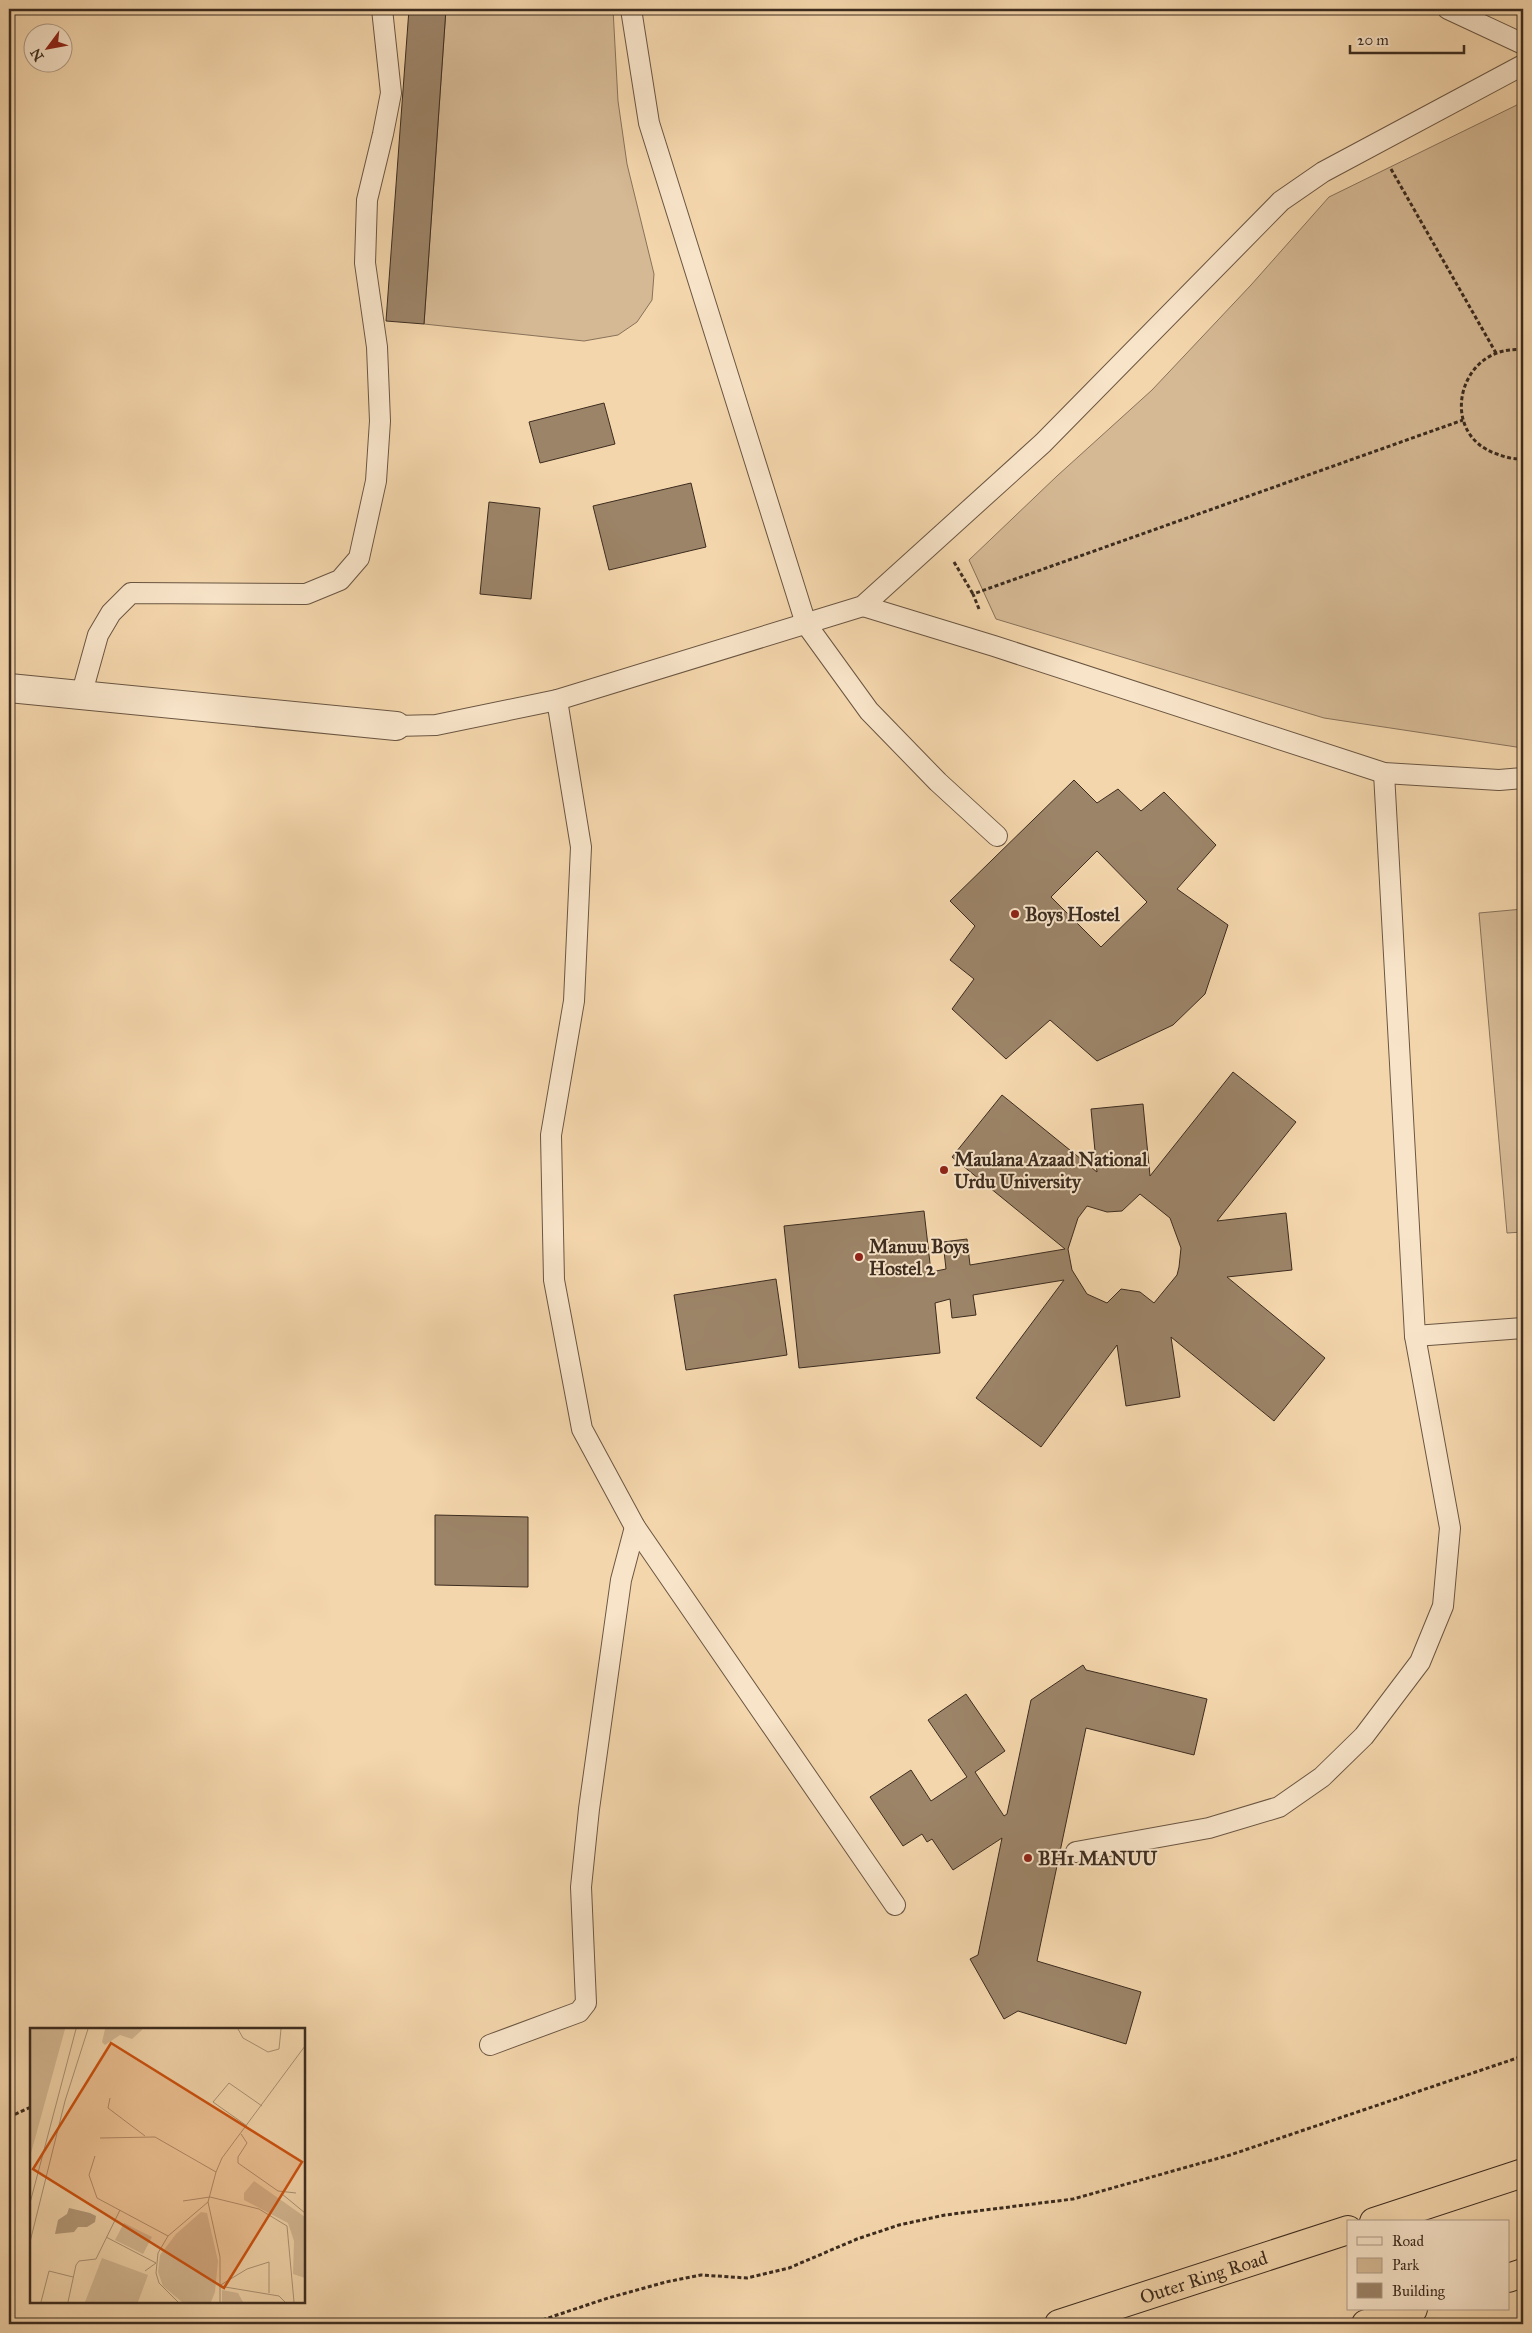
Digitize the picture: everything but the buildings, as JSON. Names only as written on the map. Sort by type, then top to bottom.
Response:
[{"type":"highway","points":[[1380,2220],[1523,2173]]},
{"type":"highway","name":"Outer Ring Road","points":[[1059,2324],[1347,2230]]},
{"type":"highway","points":[[1510,2277],[1523,2274]]},
{"type":"highway","points":[[1366,2324],[1410,2310]]},
{"type":"street","points":[[9,688],[396,726]]},
{"type":"lane","points":[[631,9],[649,123],[806,624],[869,711],[938,782],[997,836]]},
{"type":"lane","points":[[1448,9],[1523,44]]},
{"type":"lane","points":[[81,696],[98,635],[111,613],[131,593],[306,594],[340,580],[359,558],[376,481],[380,421],[377,347],[365,263],[367,200],[383,134],[390,93],[383,10]]},
{"type":"lane","points":[[396,726],[436,725],[557,700],[863,606],[1043,444],[1281,201],[1323,172],[1376,142],[1523,65]]},
{"type":"lane","points":[[863,606],[994,646],[1384,773],[1498,780],[1523,778]]},
{"type":"lane","points":[[557,700],[581,847],[574,1001],[551,1135],[554,1280],[582,1428],[635,1527],[895,1905]]},
{"type":"lane","points":[[1076,1852],[1209,1828],[1279,1807],[1322,1777],[1364,1736],[1420,1662],[1443,1606],[1450,1528],[1415,1336],[1384,773]]},
{"type":"lane","points":[[1415,1336],[1523,1328]]},
{"type":"lane","points":[[490,2045],[579,2012],[586,2002],[587,1976],[581,1887],[589,1809],[621,1580],[635,1527]]},
{"type":"path","points":[[1376,142],[1496,353]]},
{"type":"path","points":[[1523,350],[1509,350],[1496,353],[1482,361],[1471,372],[1463,387],[1461,404],[1463,420],[1469,433],[1479,444],[1491,452],[1505,457],[1523,458]]},
{"type":"path","points":[[994,646],[973,594],[1463,420]]},
{"type":"path","points":[[530,2324],[608,2298],[666,2282],[701,2276],[747,2278],[789,2268],[898,2225],[945,2215],[1074,2199],[1230,2155],[1523,2056]]},
{"type":"path","points":[[9,2117],[30,2107]]},
{"type":"green space","points":[[446,9],[613,9],[618,101],[627,164],[654,274],[652,300],[637,322],[618,335],[584,341],[424,324]]},
{"type":"green space","points":[[1523,102],[1523,748],[1324,718],[996,619],[969,560],[1057,476],[1152,390],[1251,285],[1329,197]]},
{"type":"green space","points":[[1523,909],[1523,1232],[1507,1233],[1479,913]]},
{"type":"place","name":"Boys Hostel","points":[[1015,914]]},
{"type":"place","name":"Maulana Azaad National Urdu University","points":[[944,1170]]},
{"type":"place","name":"Manuu Boys Hostel 2","points":[[859,1257]]},
{"type":"place","name":"BH1 MANUU","points":[[1028,1858]]}]
